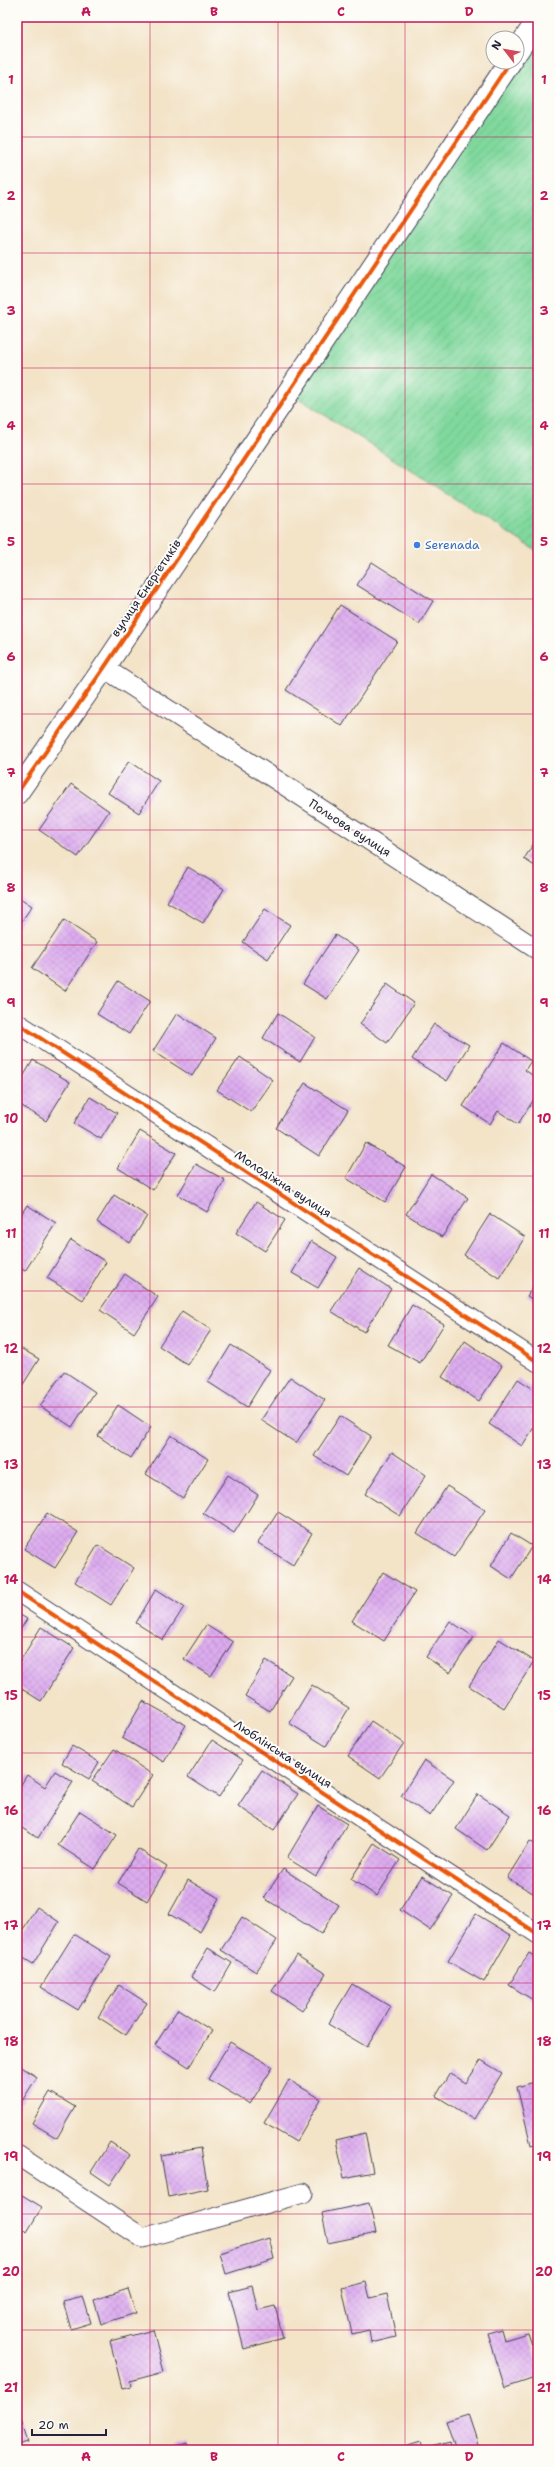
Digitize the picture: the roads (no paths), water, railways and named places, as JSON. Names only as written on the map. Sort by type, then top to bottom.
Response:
[{"type":"street","points":[[525,39],[538,20]]},
{"type":"street","name":"вулиця Енергетиків","points":[[17,793],[104,668],[505,70]]},
{"type":"street","name":"Польова вулиця","points":[[104,668],[538,950]]},
{"type":"street","name":"Молодіжна вулиця","points":[[17,1023],[538,1362]]},
{"type":"street","name":"Люблінська вулиця","points":[[17,1591],[538,1934]]},
{"type":"street","points":[[17,2155],[143,2238],[303,2193]]},
{"type":"place","name":"Serenada","points":[[417,545]]}]
